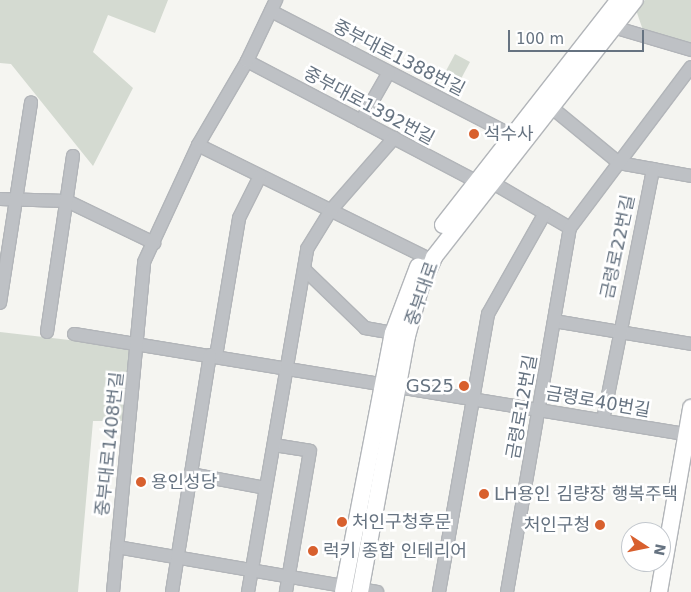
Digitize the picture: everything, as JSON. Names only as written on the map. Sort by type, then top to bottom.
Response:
[{"type":"main road","name":"중부대로","points":[[366,591],[390,384],[393,333],[405,297],[424,256],[476,181],[619,0]]},
{"type":"main road","name":"중부대로","points":[[344,589],[390,384],[420,289],[434,257],[635,0]]},
{"type":"main road","points":[[659,592],[689,435],[691,408]]},
{"type":"street","name":"중부대로1388번길","points":[[154,243],[198,145],[247,61],[273,6],[389,72],[511,136]]},
{"type":"street","points":[[612,27],[691,50]]},
{"type":"street","name":"중부대로1392번길","points":[[247,61],[476,181]]},
{"type":"street","name":"금령로12번길","points":[[507,592],[570,228],[691,67]]},
{"type":"street","points":[[361,121],[389,72]]},
{"type":"street","points":[[0,303],[31,102]]},
{"type":"street","points":[[551,107],[619,163],[691,176]]},
{"type":"street","points":[[248,592],[307,249],[331,210],[394,138]]},
{"type":"street","points":[[198,145],[424,256]]},
{"type":"street","points":[[47,332],[73,156]]},
{"type":"street","name":"금령로22번길","points":[[603,420],[618,332],[653,169]]},
{"type":"street","points":[[172,592],[191,474],[240,218],[260,176]]},
{"type":"street","points":[[493,183],[570,228]]},
{"type":"street","points":[[0,199],[67,201],[154,243]]},
{"type":"street","points":[[439,592],[488,314],[545,213]]},
{"type":"street","name":"중부대로1408번길","points":[[113,592],[144,262],[154,243]]},
{"type":"street","name":"중부대로","points":[[304,269],[365,328],[393,333]]},
{"type":"street","points":[[554,321],[691,344]]},
{"type":"street","points":[[74,334],[390,384]]},
{"type":"street","name":"금령로40번길","points":[[390,384],[689,435]]},
{"type":"street","points":[[274,445],[310,451],[286,592]]},
{"type":"street","points":[[191,474],[266,488]]},
{"type":"street","points":[[117,548],[252,570],[344,589],[366,591]]},
{"type":"shaded area","points":[[0,0],[168,0],[155,33],[108,15],[93,52],[133,88],[93,166],[11,64],[0,63]]},
{"type":"shaded area","points":[[645,0],[691,0],[691,50],[645,36],[636,10]]},
{"type":"shaded area","points":[[455,54],[470,62],[455,90],[440,82]]},
{"type":"shaded area","points":[[0,332],[130,347],[125,421],[93,421],[78,592],[0,592]]},
{"type":"place","name":"석수사","points":[[474,134]]},
{"type":"place","name":"GS25","points":[[464,386]]},
{"type":"place","name":"용인성당","points":[[141,482]]},
{"type":"place","name":"LH용인 김량장 행복주택","points":[[484,494]]},
{"type":"place","name":"처인구청후문","points":[[342,522]]},
{"type":"place","name":"처인구청","points":[[600,525]]},
{"type":"place","name":"럭키 종합 인테리어","points":[[313,551]]}]
